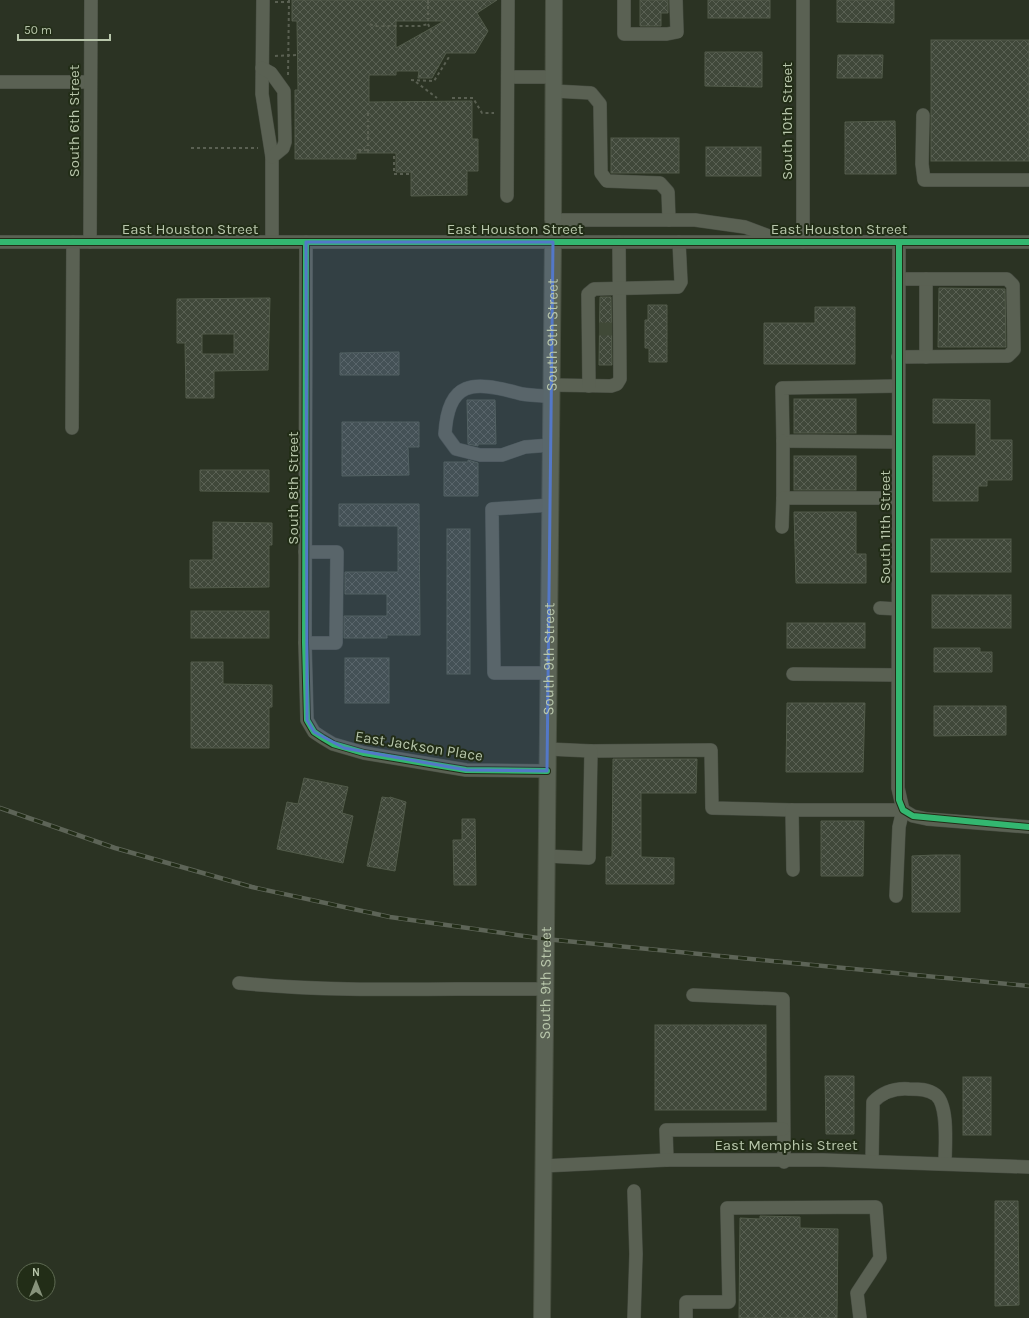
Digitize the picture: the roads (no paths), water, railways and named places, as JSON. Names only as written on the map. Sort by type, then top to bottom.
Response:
[{"type":"main road","name":"South 9th Street","points":[[553,220],[554,0]]},
{"type":"main road","name":"South 9th Street","points":[[542,1318],[553,242]]},
{"type":"street","name":"South 6th Street","points":[[90,242],[91,0]]},
{"type":"street","points":[[508,0],[508,196]]},
{"type":"street","points":[[624,0],[624,34],[667,34],[677,32],[676,0]]},
{"type":"street","name":"South 10th Street","points":[[803,0],[803,242]]},
{"type":"street","points":[[267,1],[262,63],[264,116],[272,161],[272,242]]},
{"type":"street","points":[[262,63],[284,92],[283,148],[272,161]]},
{"type":"street","points":[[508,77],[554,84],[591,93],[600,104],[601,173],[607,181],[660,183],[668,192],[669,220]]},
{"type":"street","points":[[0,82],[90,82]]},
{"type":"street","points":[[923,115],[922,164],[924,180],[1029,180]]},
{"type":"street","points":[[553,220],[695,220],[745,226],[785,242]]},
{"type":"street","name":"South 9th Street","points":[[553,220],[553,242]]},
{"type":"street","name":"East Houston Street","points":[[0,242],[1029,242]]},
{"type":"street","points":[[72,428],[73,242]]},
{"type":"street","name":"South 8th Street","points":[[306,242],[306,710],[307,720],[314,732]]},
{"type":"street","points":[[589,386],[605,329],[620,289],[619,242]]},
{"type":"street","points":[[551,445],[525,447],[502,455],[480,454],[456,449],[444,434],[446,414],[453,397],[465,387],[502,388],[519,393],[589,386],[611,386],[618,384],[620,379],[605,329],[588,294],[594,288],[620,289],[678,287],[681,282],[679,242]]},
{"type":"street","name":"South 11th Street","points":[[896,896],[899,827],[902,810],[898,788],[898,243]]},
{"type":"street","points":[[898,279],[1007,278],[1013,285],[1014,350],[1008,356],[898,357]]},
{"type":"street","points":[[926,279],[926,357]]},
{"type":"street","points":[[782,527],[782,388],[898,386]]},
{"type":"street","points":[[783,441],[898,442]]},
{"type":"street","points":[[783,498],[898,498]]},
{"type":"street","points":[[548,672],[494,673],[492,509],[550,506]]},
{"type":"street","points":[[305,552],[336,552],[336,643],[305,643]]},
{"type":"street","points":[[880,608],[898,609]]},
{"type":"street","points":[[793,674],[898,675]]},
{"type":"street","name":"East Jackson Place","points":[[314,732],[333,744],[344,748],[392,759],[466,770],[547,771]]},
{"type":"street","points":[[548,749],[591,751],[711,750],[712,808],[902,810],[913,816],[927,819],[1029,827]]},
{"type":"street","points":[[546,856],[589,858],[591,751]]},
{"type":"street","points":[[792,810],[793,870]]},
{"type":"street","points":[[239,983],[276,987],[320,988],[545,989]]},
{"type":"street","points":[[694,995],[783,1000],[785,1109],[783,1129],[784,1162]]},
{"type":"street","points":[[872,1161],[873,1102],[879,1096],[893,1090],[924,1089],[936,1096],[942,1105],[945,1126],[945,1163]]},
{"type":"street","points":[[667,1160],[666,1130],[783,1129]]},
{"type":"street","name":"East Memphis Street","points":[[543,1166],[667,1160],[784,1162],[872,1161],[1029,1167]]},
{"type":"street","points":[[634,1191],[636,1254],[634,1318]]},
{"type":"street","points":[[686,1318],[686,1302],[729,1302],[727,1208],[876,1207],[880,1258],[857,1293],[860,1318]]},
{"type":"tunnel","points":[[599,329],[612,329]]},
{"type":"railway","points":[[0,808],[115,848],[252,887],[390,917],[545,939],[1029,986]]}]
